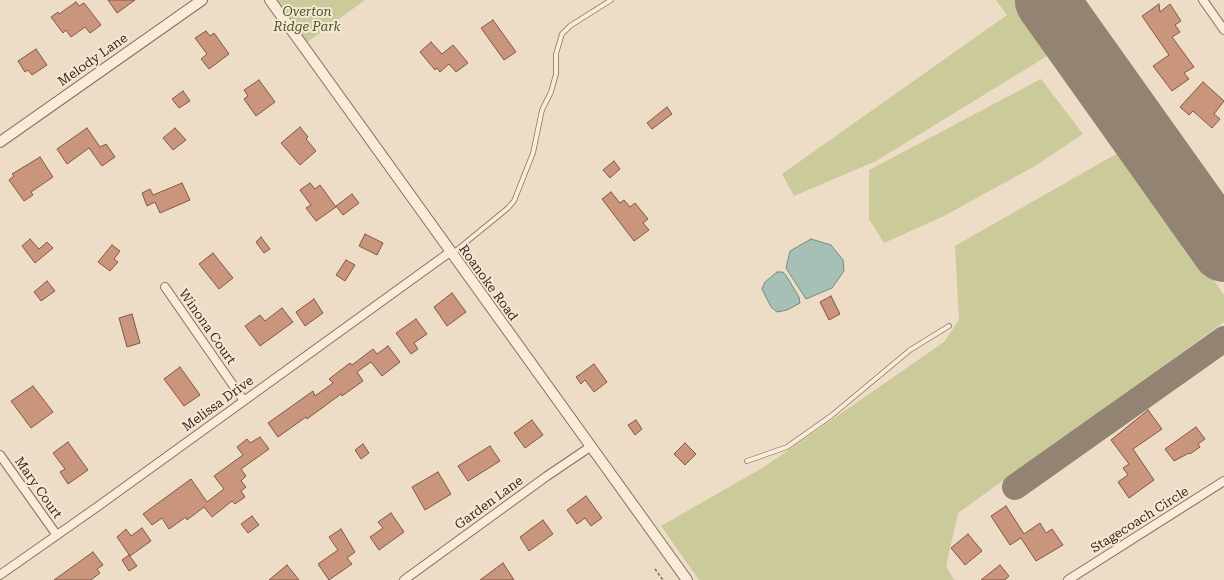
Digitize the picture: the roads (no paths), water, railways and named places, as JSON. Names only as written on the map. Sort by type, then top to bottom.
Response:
[{"type":"street","name":"Melody Lane","points":[[0,142],[202,0]]},
{"type":"street","name":"Roanoke Road","points":[[270,0],[687,580]]},
{"type":"street","points":[[1203,0],[1224,30]]},
{"type":"street","name":"Melissa Drive","points":[[0,575],[56,534],[98,507],[451,253]]},
{"type":"street","name":"Winona Court","points":[[165,287],[244,401]]},
{"type":"street","name":"Garden Lane","points":[[404,580],[540,481],[590,447]]},
{"type":"street","name":"Mary Court","points":[[0,455],[56,534]]},
{"type":"street","name":"Stagecoach Circle","points":[[1068,580],[1224,481]]},
{"type":"lane","points":[[451,253],[508,208],[514,201],[533,153],[542,110],[555,80],[556,54],[562,34],[570,26],[611,0]]},
{"type":"lane","points":[[747,461],[786,447],[831,416],[910,350],[949,326]]},
{"type":"park label","name":"Overton Ridge Park","points":[[307,20]]}]
